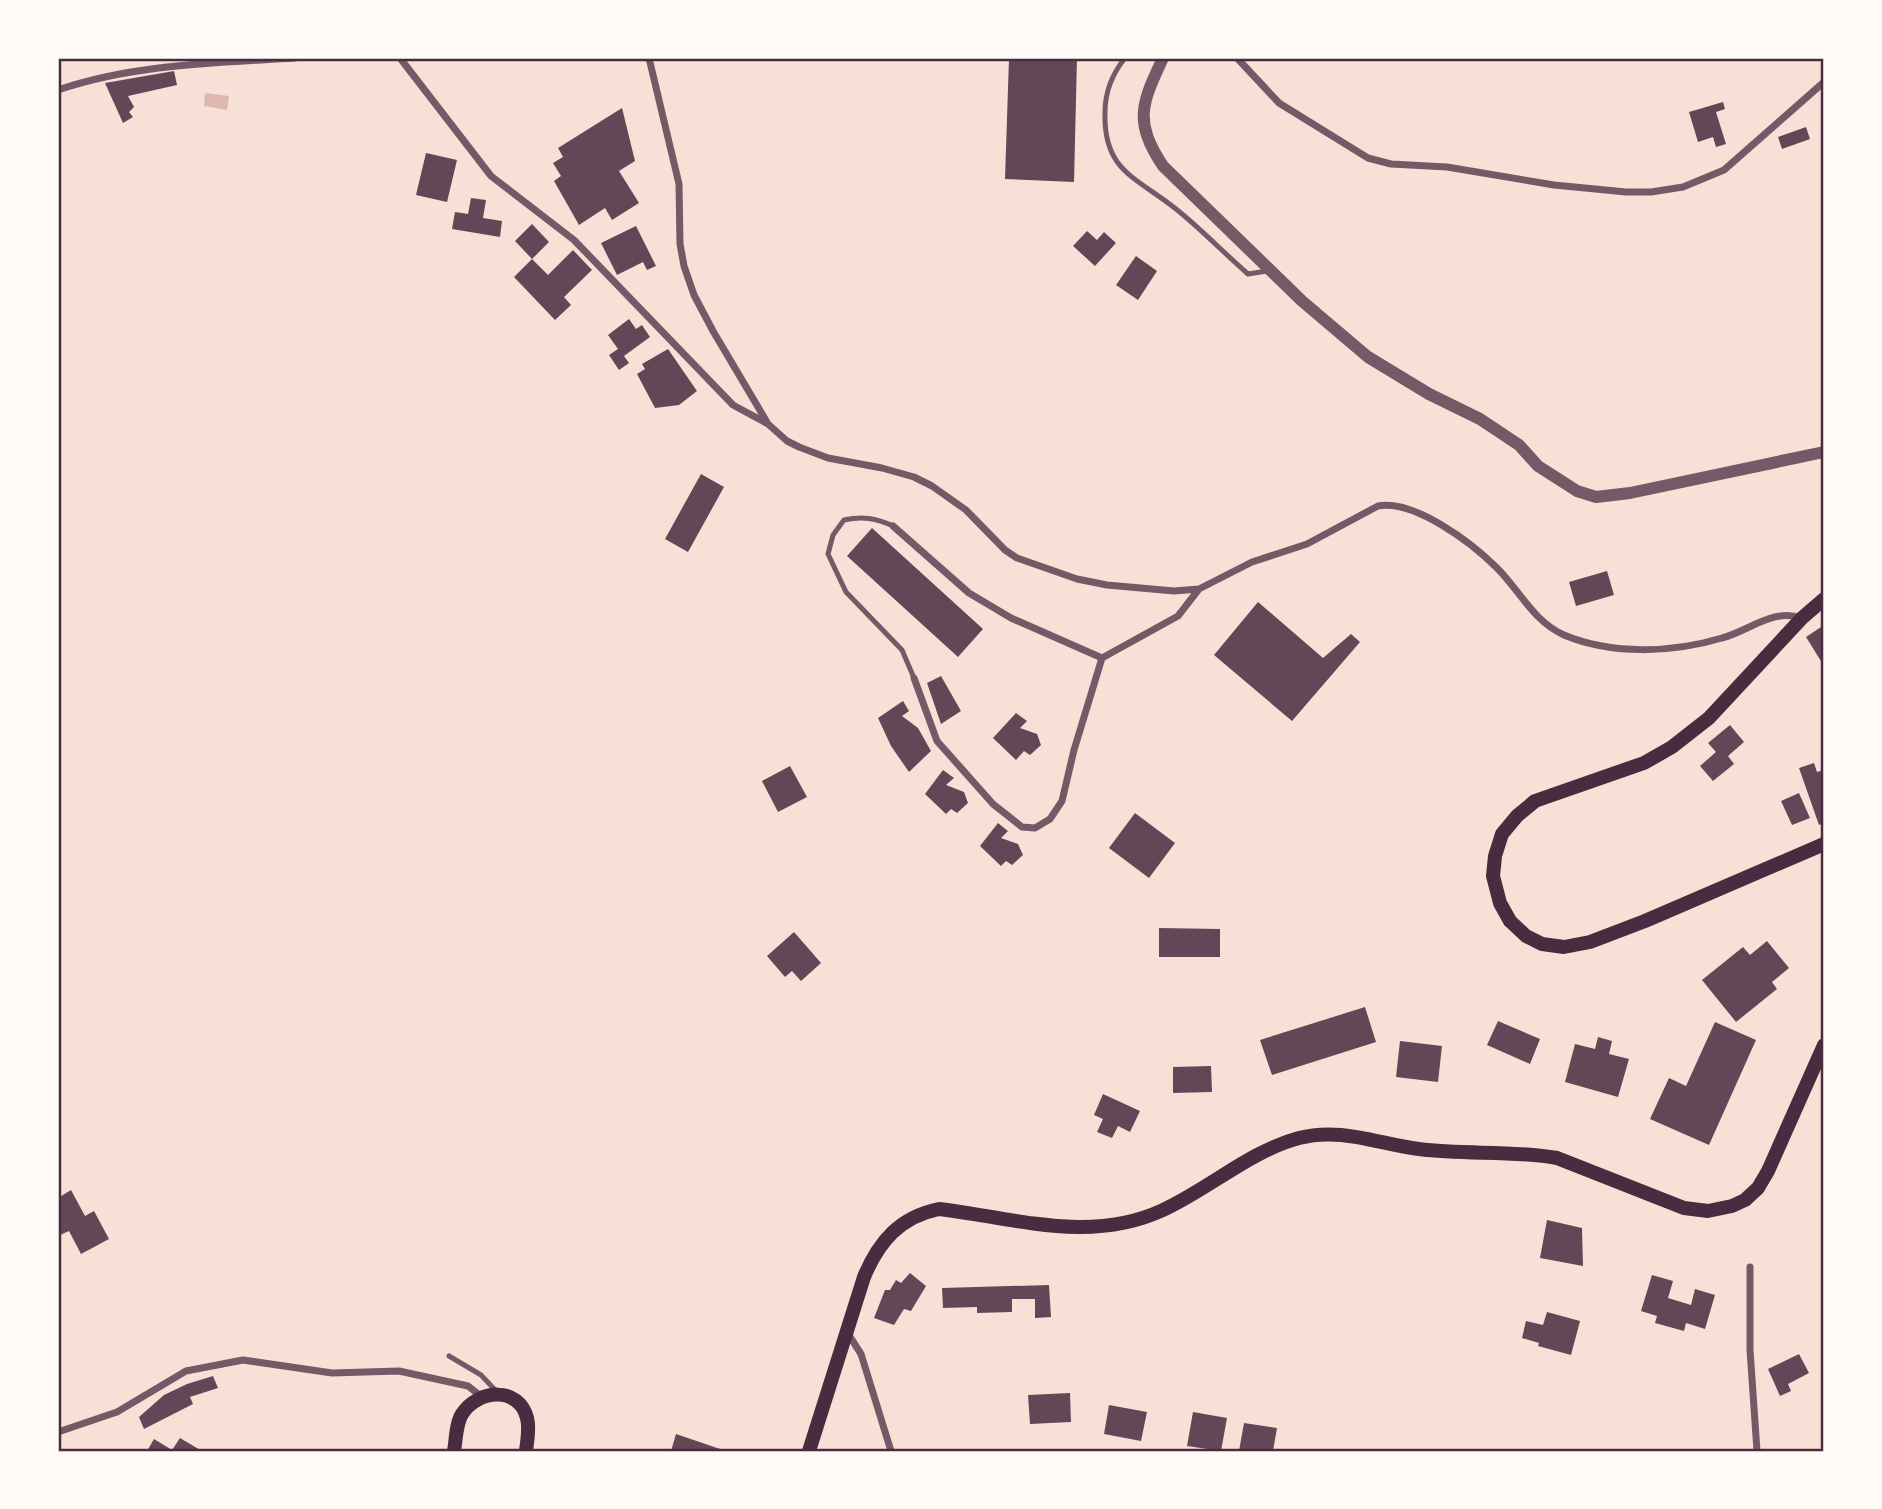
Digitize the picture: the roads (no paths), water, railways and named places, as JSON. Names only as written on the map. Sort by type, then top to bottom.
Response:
[{"type":"main road","points":[[1821,846],[1645,921],[1590,942],[1564,947],[1542,944],[1526,936],[1510,921],[1500,903],[1493,876],[1495,856],[1502,834],[1517,816],[1535,801],[1644,763],[1672,747],[1709,718],[1802,618],[1824,599]]},
{"type":"main road","points":[[808,1451],[864,1277],[877,1248],[891,1232],[924,1212],[953,1210],[1055,1227],[1105,1227],[1162,1211],[1277,1146],[1331,1133],[1419,1149],[1546,1156],[1577,1165],[1684,1208],[1708,1210],[1731,1206],[1745,1200],[1758,1188],[1768,1171],[1824,1045]]},
{"type":"main road","points":[[454,1451],[461,1415],[470,1404],[482,1396],[500,1395],[512,1398],[527,1416],[526,1451]]},
{"type":"street","points":[[58,90],[99,78],[166,66],[295,58]]},
{"type":"street","points":[[400,58],[491,176],[574,240],[733,405],[768,424],[799,447],[828,458],[892,471],[932,486],[966,510],[1005,550],[1033,565],[1107,585],[1174,592],[1199,589],[1252,562],[1307,544],[1377,506],[1387,504],[1410,510],[1465,542],[1497,568],[1536,617],[1565,635],[1583,640],[1627,649],[1665,648],[1725,638],[1777,615],[1788,613],[1802,618]]},
{"type":"street","points":[[649,58],[679,184],[680,244],[684,266],[694,295],[713,331],[768,424]]},
{"type":"street","points":[[1163,58],[1146,94],[1143,114],[1150,146],[1163,166],[1270,271],[1368,357],[1429,394],[1480,419],[1519,445],[1538,466],[1577,491],[1597,497],[1630,493],[1824,452]]},
{"type":"street","points":[[1237,58],[1279,103],[1368,158],[1391,164],[1447,167],[1554,185],[1626,192],[1651,192],[1683,187],[1724,170],[1824,82]]},
{"type":"street","points":[[893,526],[969,593],[1011,618],[1102,658]]},
{"type":"street","points":[[914,678],[937,741],[993,804],[1022,827],[1035,828],[1050,819],[1062,801],[1102,658],[1178,616],[1199,589]]},
{"type":"street","points":[[1750,1267],[1749,1350],[1757,1451]]},
{"type":"street","points":[[847,1331],[861,1354],[891,1451]]},
{"type":"street","points":[[58,1432],[117,1412],[186,1371],[243,1360],[332,1373],[399,1371],[468,1386],[482,1396]]},
{"type":"lane","points":[[1125,58],[1116,69],[1105,98],[1104,135],[1115,161],[1177,210],[1248,274],[1270,271]]},
{"type":"lane","points":[[893,526],[878,519],[858,517],[844,520],[833,534],[828,554],[846,592],[902,650],[914,678]]},
{"type":"lane","points":[[449,1356],[481,1375],[500,1395]]}]
